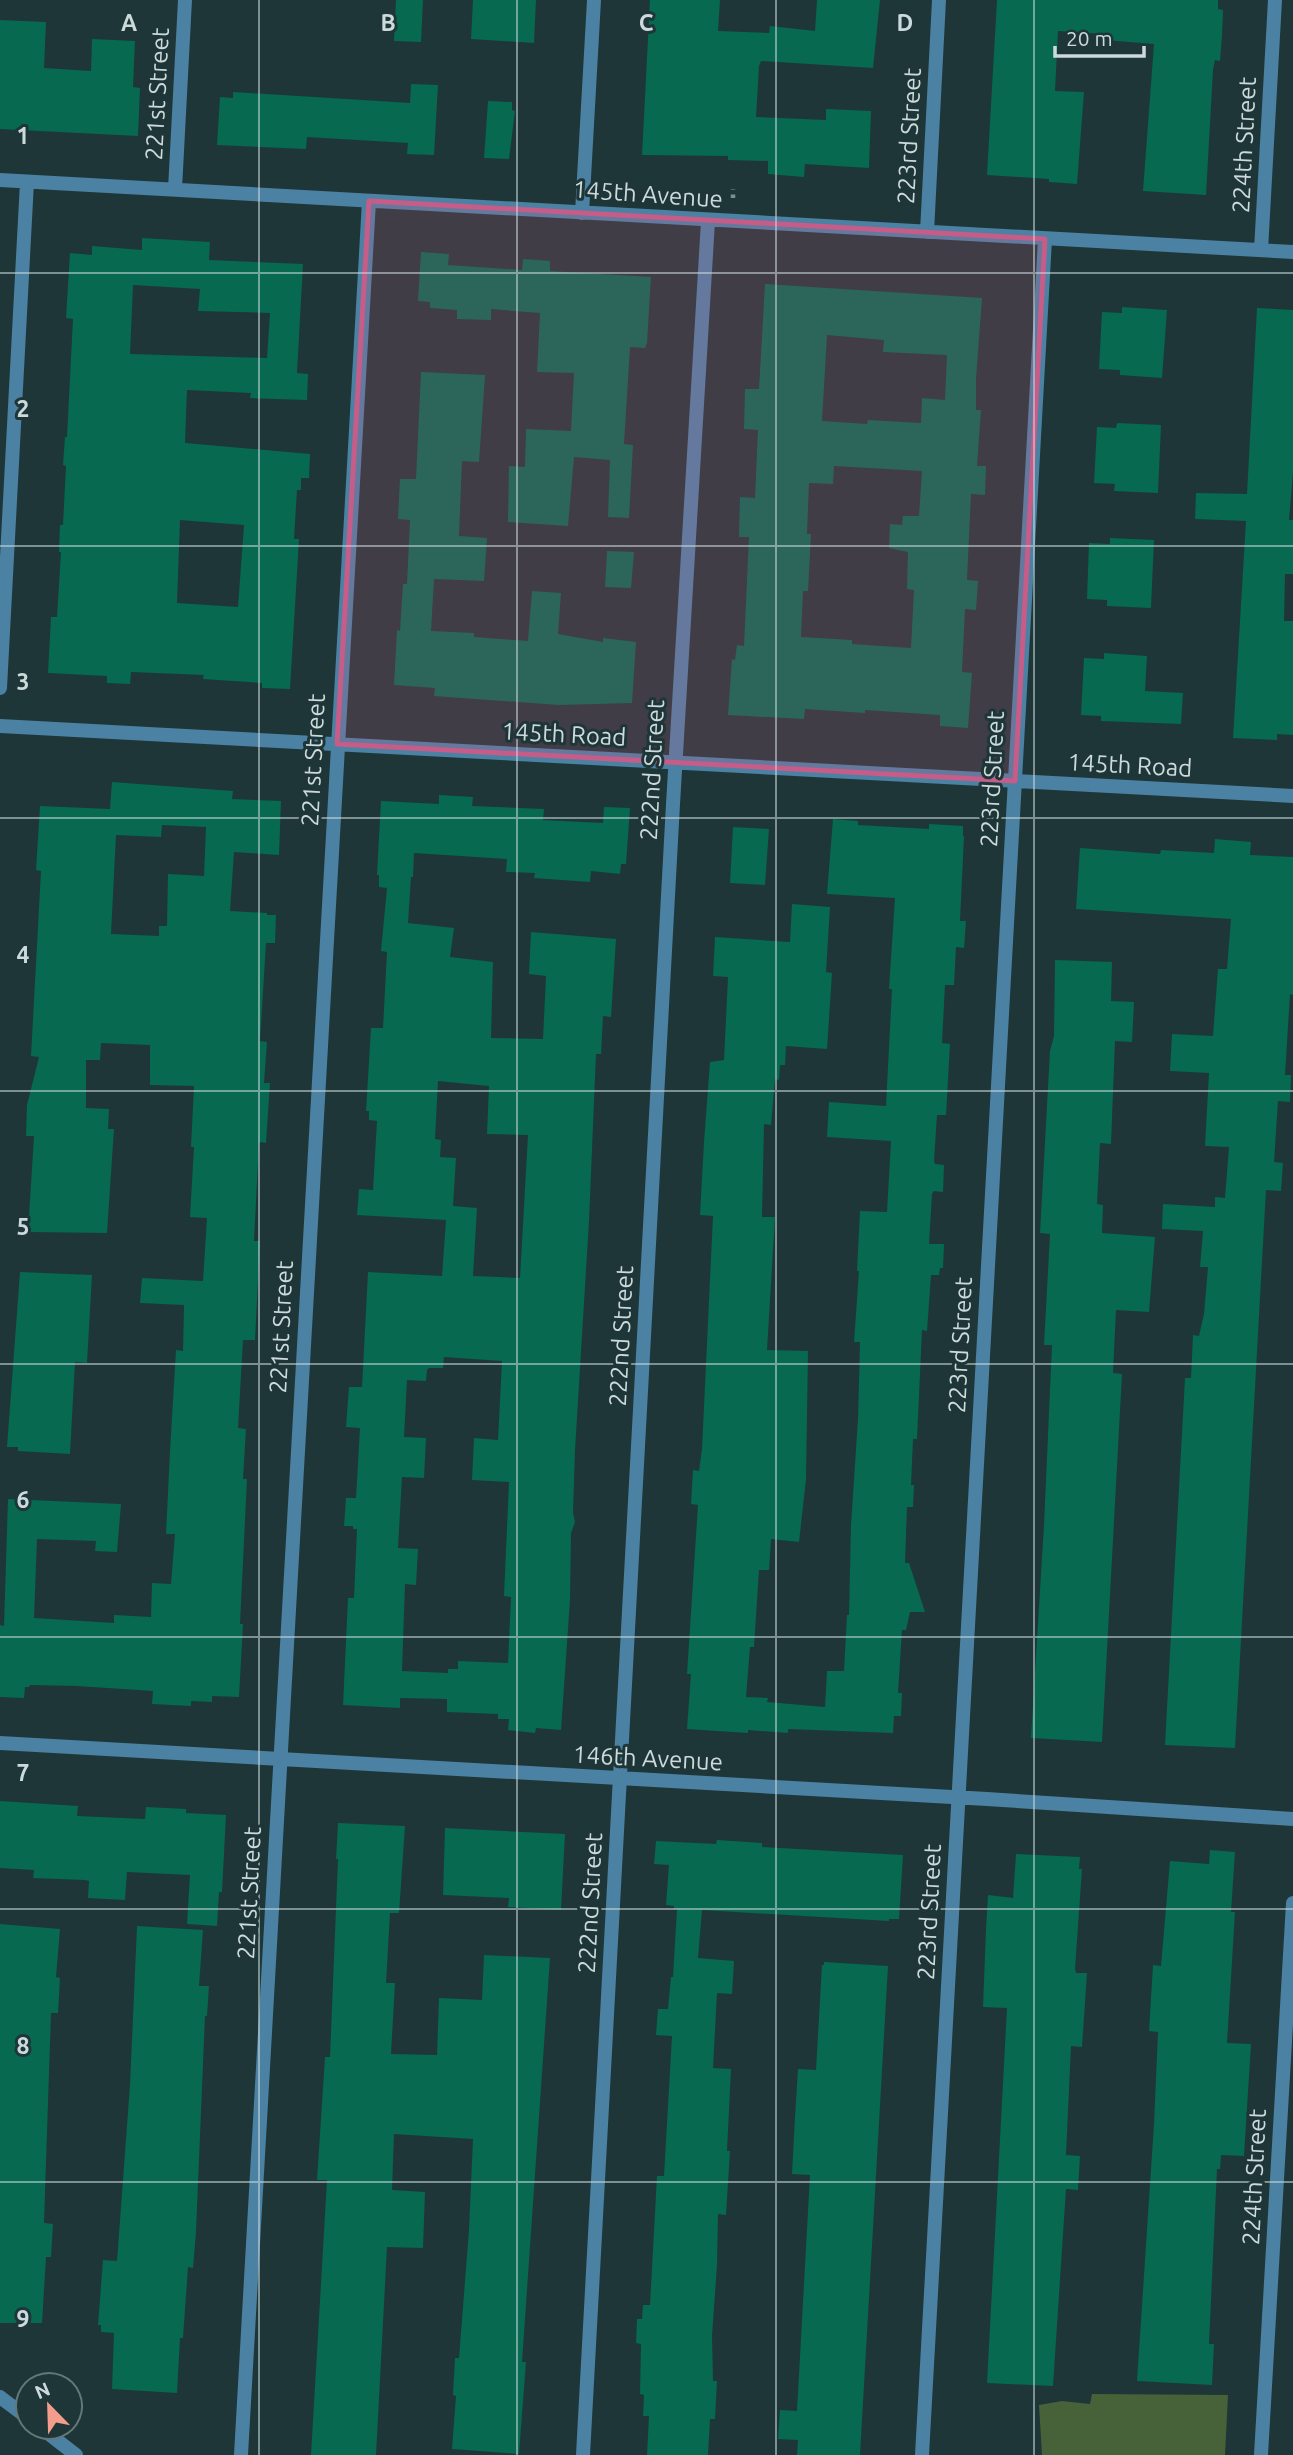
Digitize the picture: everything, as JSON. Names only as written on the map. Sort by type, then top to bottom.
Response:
[{"type":"street","name":"221st Street","points":[[175,190],[185,0]]},
{"type":"street","points":[[582,213],[594,0]]},
{"type":"street","name":"223rd Street","points":[[927,232],[939,0]]},
{"type":"street","name":"224th Street","points":[[1261,250],[1275,0]]},
{"type":"street","name":"145th Avenue","points":[[0,180],[1293,252]]},
{"type":"street","points":[[0,688],[27,182]]},
{"type":"street","name":"221st Street","points":[[241,2455],[369,201]]},
{"type":"street","name":"222nd Street","points":[[583,2455],[675,763],[708,221]]},
{"type":"street","name":"223rd Street","points":[[922,2455],[1045,239]]},
{"type":"street","name":"145th Road","points":[[0,726],[1293,796]]},
{"type":"street","name":"146th Avenue","points":[[0,1743],[958,1797],[1293,1819]]},
{"type":"street","name":"224th Street","points":[[1261,2455],[1293,1903]]},
{"type":"street","points":[[58,2441],[76,2455]]},
{"type":"path","points":[[733,189],[733,198]]},
{"type":"highlighted area","points":[[369,201],[1045,239],[1015,781],[337,744]]},
{"type":"green space","points":[[1092,2394],[1228,2395],[1225,2455],[1042,2455],[1039,2405],[1062,2401],[1090,2404]]},
{"type":"building","points":[[396,0],[423,0],[421,42],[394,41]]},
{"type":"building","points":[[473,0],[536,0],[534,43],[471,39]]},
{"type":"building","points":[[650,0],[720,0],[718,31],[769,33],[770,26],[815,31],[817,0],[880,0],[873,68],[761,61],[759,66],[756,117],[826,120],[826,109],[871,111],[869,168],[805,164],[804,177],[768,174],[768,161],[728,160],[728,156],[642,155]]},
{"type":"building","points":[[997,0],[1218,0],[1218,9],[1223,10],[1222,35],[1220,61],[1215,60],[1213,70],[1206,195],[1143,191],[1154,44],[1105,40],[1105,34],[1058,31],[1055,91],[1084,92],[1077,184],[1049,182],[1049,179],[987,175]]},
{"type":"building","points":[[0,20],[46,22],[44,68],[91,71],[92,39],[135,41],[133,87],[140,88],[138,136],[0,129]]},
{"type":"building","points":[[411,84],[438,85],[434,155],[407,154],[408,143],[307,137],[306,149],[217,145],[220,97],[233,98],[233,92],[410,103]]},
{"type":"building","points":[[488,101],[512,102],[512,110],[515,111],[509,159],[484,158]]},
{"type":"building","points":[[142,238],[210,242],[209,260],[303,264],[297,373],[308,374],[307,400],[250,398],[251,393],[187,390],[185,443],[310,454],[309,478],[301,478],[301,490],[297,490],[294,539],[299,539],[290,689],[262,688],[262,683],[203,679],[204,675],[131,672],[130,684],[107,683],[107,676],[48,673],[51,617],[57,617],[60,525],[63,525],[66,466],[63,465],[73,319],[66,318],[70,253],[92,255],[92,246],[142,250]],"holes":[[[133,285],[200,289],[198,311],[270,313],[267,358],[130,354]],[[180,520],[244,525],[238,607],[177,603]]]},
{"type":"building","points":[[421,252],[449,254],[448,265],[522,270],[523,259],[550,261],[550,271],[651,277],[647,343],[645,348],[630,347],[624,444],[633,445],[629,518],[608,517],[610,460],[574,457],[568,526],[508,522],[509,466],[525,467],[526,429],[571,431],[574,373],[537,372],[540,313],[491,309],[491,320],[457,319],[457,310],[430,308],[430,302],[418,301]]},
{"type":"building","points":[[765,284],[982,298],[976,379],[976,410],[981,410],[977,466],[986,466],[985,495],[971,494],[967,580],[978,581],[976,610],[965,609],[962,672],[972,673],[968,728],[940,726],[940,715],[865,710],[865,713],[805,709],[804,719],[728,715],[732,659],[735,660],[737,645],[744,646],[749,537],[739,537],[740,497],[755,498],[758,430],[744,429],[745,389],[759,389]],"holes":[[[827,335],[884,340],[883,352],[947,355],[945,400],[922,398],[921,423],[822,421]],[[834,466],[922,471],[919,516],[903,516],[902,525],[890,524],[889,548],[908,552],[907,589],[914,590],[911,648],[801,637],[803,591],[808,591],[811,534],[807,534],[809,483],[833,484]]]},
{"type":"building","points":[[1122,307],[1167,310],[1162,378],[1120,375],[1120,370],[1099,369],[1102,312],[1122,313]]},
{"type":"building","points":[[1257,308],[1293,310],[1293,472],[1289,520],[1293,520],[1293,574],[1285,574],[1284,621],[1293,621],[1293,735],[1277,734],[1277,740],[1233,738],[1246,521],[1195,519],[1196,493],[1247,494]]},
{"type":"building","points":[[421,372],[485,375],[479,462],[462,461],[459,536],[487,538],[484,581],[434,579],[431,631],[474,633],[474,637],[528,641],[532,591],[561,593],[558,634],[603,642],[603,638],[636,642],[632,703],[559,705],[434,696],[435,688],[394,685],[397,630],[400,631],[403,584],[407,584],[410,520],[398,519],[400,479],[416,479]]},
{"type":"building","points":[[1117,423],[1161,425],[1158,493],[1114,491],[1115,484],[1094,483],[1097,427],[1116,428]]},
{"type":"building","points":[[1110,538],[1154,540],[1151,608],[1107,606],[1107,600],[1087,599],[1089,543],[1110,544]]},
{"type":"building","points":[[607,551],[634,552],[631,588],[605,587]]},
{"type":"building","points":[[1104,653],[1147,656],[1145,691],[1183,693],[1181,724],[1101,721],[1101,716],[1081,715],[1084,658],[1104,659]]},
{"type":"building","points":[[112,782],[233,791],[232,799],[281,801],[279,855],[234,852],[230,911],[276,915],[275,943],[266,943],[260,1041],[267,1042],[264,1083],[270,1083],[266,1143],[259,1142],[254,1241],[260,1241],[255,1340],[243,1340],[238,1428],[246,1429],[243,1479],[247,1479],[239,1697],[212,1696],[212,1702],[191,1701],[191,1706],[152,1704],[153,1691],[77,1686],[30,1685],[25,1687],[24,1698],[0,1697],[0,1625],[4,1626],[8,1499],[121,1504],[117,1552],[95,1551],[96,1541],[37,1539],[34,1618],[114,1623],[114,1615],[151,1617],[152,1583],[171,1584],[175,1534],[166,1534],[176,1350],[183,1351],[184,1305],[140,1303],[142,1278],[203,1281],[207,1218],[190,1217],[194,1086],[150,1085],[150,1045],[101,1043],[100,1060],[86,1060],[86,1108],[109,1109],[108,1129],[114,1129],[107,1233],[28,1232],[34,1136],[26,1136],[27,1105],[39,1057],[31,1056],[41,871],[36,870],[40,806],[110,809]],"holes":[[[162,825],[206,827],[204,876],[168,874],[167,926],[159,926],[159,936],[111,934],[116,835],[161,837]]]},
{"type":"building","points":[[439,795],[473,797],[472,806],[544,809],[543,820],[603,823],[604,807],[630,808],[626,864],[621,864],[620,874],[591,871],[590,882],[534,878],[535,873],[506,872],[507,859],[414,853],[411,877],[408,923],[454,928],[450,957],[493,962],[491,1038],[543,1039],[546,976],[529,974],[531,932],[616,939],[611,1017],[603,1016],[601,1054],[596,1054],[575,1450],[575,1522],[571,1533],[570,1600],[561,1730],[536,1728],[535,1733],[508,1730],[509,1719],[498,1719],[498,1714],[447,1712],[447,1699],[400,1698],[400,1708],[343,1705],[348,1598],[354,1598],[357,1529],[344,1526],[346,1498],[356,1498],[360,1428],[346,1427],[349,1387],[362,1387],[368,1272],[442,1276],[446,1220],[357,1215],[359,1189],[373,1190],[377,1121],[369,1120],[369,1111],[366,1111],[371,1028],[383,1028],[387,952],[381,951],[387,888],[379,887],[377,875],[381,801],[439,804]],"holes":[[[438,1081],[489,1086],[487,1134],[528,1135],[520,1278],[473,1276],[477,1208],[453,1206],[456,1158],[440,1157],[441,1140],[435,1139]],[[444,1357],[502,1361],[498,1440],[474,1438],[472,1480],[509,1482],[504,1596],[511,1597],[508,1663],[458,1661],[458,1669],[448,1669],[448,1673],[402,1671],[405,1584],[416,1585],[418,1549],[398,1548],[402,1477],[424,1478],[426,1438],[404,1437],[407,1380],[426,1381],[427,1370],[443,1368]]]},
{"type":"building","points":[[833,819],[858,821],[858,825],[929,829],[929,824],[963,826],[960,921],[966,921],[964,948],[956,947],[954,985],[945,985],[942,1043],[950,1044],[946,1115],[937,1115],[934,1161],[935,1164],[944,1165],[943,1192],[934,1191],[932,1194],[929,1244],[944,1244],[943,1268],[940,1268],[939,1275],[931,1275],[927,1331],[922,1330],[917,1439],[913,1439],[913,1507],[907,1507],[905,1563],[909,1563],[925,1612],[910,1612],[906,1630],[902,1630],[898,1693],[902,1693],[901,1716],[894,1716],[893,1733],[788,1729],[788,1733],[748,1730],[748,1733],[687,1729],[691,1674],[687,1674],[698,1505],[691,1504],[693,1470],[699,1471],[702,1449],[713,1216],[700,1215],[710,1062],[724,1060],[728,977],[713,976],[715,937],[790,942],[792,904],[830,907],[826,972],[832,973],[827,1049],[786,1046],[785,1065],[780,1065],[779,1080],[775,1079],[771,1125],[764,1124],[762,1217],[775,1217],[767,1350],[808,1351],[806,1479],[799,1542],[771,1539],[769,1570],[759,1570],[754,1647],[750,1647],[746,1697],[768,1698],[767,1702],[825,1707],[827,1671],[844,1671],[858,1419],[860,1342],[854,1342],[860,1211],[887,1212],[891,1141],[827,1137],[829,1102],[886,1106],[895,898],[827,894]]},
{"type":"building","points":[[733,827],[769,829],[765,885],[730,883]]},
{"type":"building","points":[[1215,839],[1251,842],[1250,855],[1293,857],[1293,995],[1290,994],[1285,1075],[1291,1075],[1290,1102],[1278,1101],[1274,1162],[1283,1163],[1281,1191],[1266,1190],[1235,1748],[1165,1745],[1185,1378],[1191,1378],[1193,1335],[1199,1336],[1204,1314],[1208,1267],[1200,1267],[1203,1231],[1162,1229],[1163,1204],[1215,1207],[1215,1197],[1225,1198],[1229,1147],[1205,1146],[1209,1073],[1170,1071],[1172,1034],[1213,1036],[1218,969],[1227,969],[1231,919],[1076,909],[1080,848],[1160,854],[1161,850],[1214,853]]},
{"type":"building","points":[[1055,960],[1112,962],[1111,1001],[1134,1002],[1132,1042],[1115,1041],[1111,1144],[1100,1143],[1097,1204],[1103,1205],[1102,1233],[1155,1237],[1149,1312],[1116,1310],[1113,1373],[1122,1374],[1102,1742],[1031,1738],[1052,1345],[1044,1345],[1050,1234],[1040,1233],[1050,1051],[1054,1036]]},
{"type":"building","points":[[20,1272],[92,1275],[87,1363],[75,1362],[70,1454],[18,1451],[18,1447],[7,1447]]},
{"type":"building","points":[[0,1801],[78,1806],[77,1816],[145,1819],[146,1807],[226,1815],[222,1892],[219,1892],[217,1926],[187,1924],[190,1875],[127,1872],[125,1900],[88,1898],[89,1881],[33,1878],[34,1870],[0,1868]]},
{"type":"building","points":[[338,1823],[405,1826],[399,1913],[390,1913],[386,1983],[395,1983],[391,2054],[437,2055],[439,1998],[482,2000],[484,1955],[550,1958],[522,2362],[526,2362],[519,2454],[452,2449],[456,2396],[453,2395],[455,2358],[459,2358],[473,2139],[394,2134],[392,2190],[425,2192],[423,2248],[387,2247],[376,2455],[311,2455],[327,2180],[317,2180],[325,2057],[330,2057]]},
{"type":"building","points":[[445,1828],[565,1834],[561,1910],[508,1907],[509,1898],[443,1895]]},
{"type":"building","points":[[717,1840],[762,1843],[762,1847],[903,1855],[899,1919],[889,1921],[702,1910],[698,1958],[734,1961],[732,1994],[717,1993],[713,2068],[731,2069],[726,2215],[718,2214],[712,2336],[713,2381],[717,2381],[715,2419],[710,2419],[708,2455],[647,2455],[649,2416],[643,2416],[644,2395],[640,2394],[641,2344],[636,2343],[637,2319],[642,2319],[643,2305],[650,2305],[657,2176],[664,2176],[672,2036],[656,2035],[658,2009],[668,2009],[673,1977],[677,1909],[666,1905],[669,1865],[654,1864],[656,1841],[716,1844]]},
{"type":"building","points":[[1210,1850],[1235,1852],[1231,1912],[1235,1912],[1227,2043],[1251,2044],[1244,2156],[1221,2155],[1220,2169],[1217,2169],[1209,2344],[1214,2344],[1212,2385],[1137,2381],[1158,2032],[1149,2031],[1153,1965],[1161,1966],[1170,1861],[1209,1864]]},
{"type":"building","points":[[1016,1854],[1080,1857],[1079,1869],[1082,1869],[1075,1969],[1076,1973],[1087,1973],[1082,2047],[1071,2046],[1066,2155],[1080,2156],[1078,2190],[1066,2189],[1053,2386],[987,2383],[1007,2008],[983,2007],[986,1929],[988,1895],[1013,1898]]},
{"type":"building","points":[[0,1924],[60,1929],[56,1977],[60,1978],[58,2013],[51,2013],[44,2223],[53,2224],[51,2257],[46,2257],[42,2323],[0,2323]]},
{"type":"building","points":[[137,1926],[203,1930],[199,1986],[209,1986],[205,2016],[196,2232],[193,2268],[188,2267],[177,2393],[112,2389],[114,2333],[101,2332],[101,2325],[98,2325],[103,2260],[117,2261],[130,2085]]},
{"type":"building","points":[[824,1962],[888,1966],[860,2455],[797,2455],[798,2440],[778,2439],[780,2410],[797,2411],[810,2175],[792,2174],[795,2117],[798,2069],[816,2070]]}]
